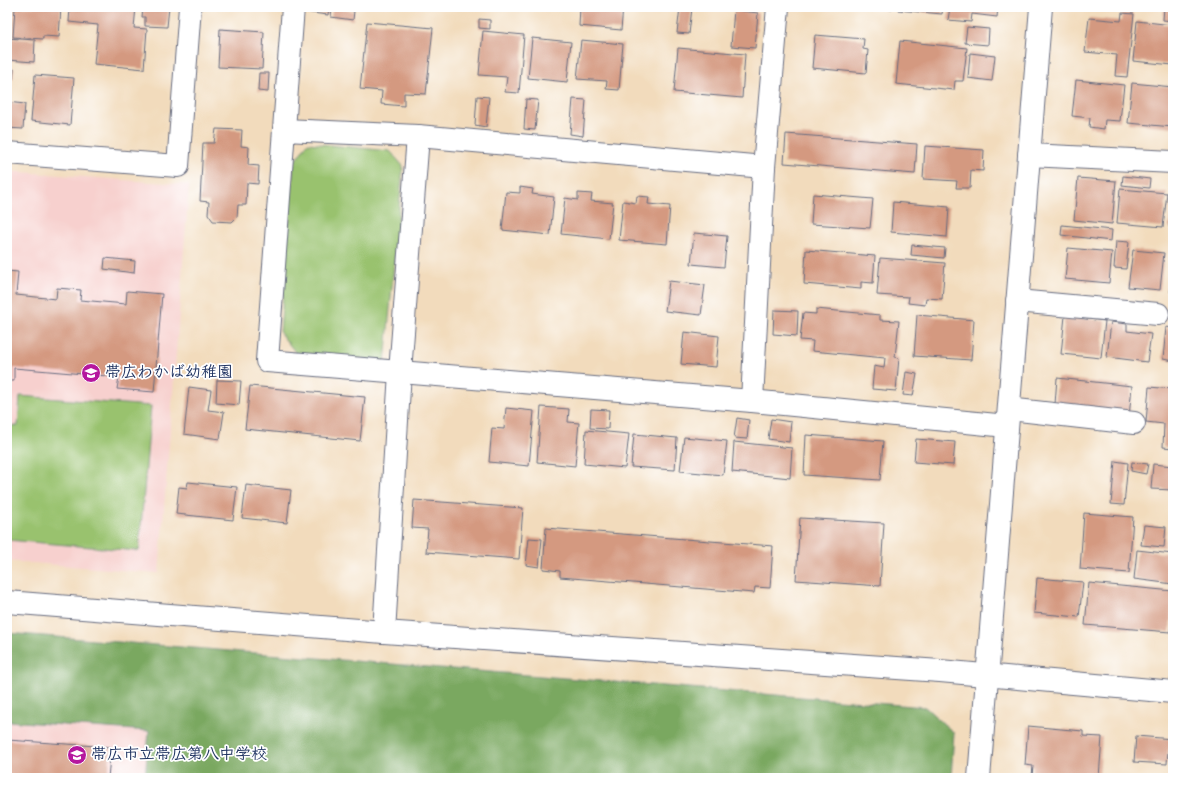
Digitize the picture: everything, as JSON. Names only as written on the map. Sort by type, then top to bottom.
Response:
[{"type":"street","points":[[7,153],[178,166],[190,7]]},
{"type":"street","points":[[293,7],[267,361],[752,401],[1008,417],[1134,423]]},
{"type":"street","points":[[752,401],[764,167],[778,7]]},
{"type":"street","points":[[979,778],[1041,7]]},
{"type":"street","points":[[284,130],[418,136],[764,167]]},
{"type":"street","points":[[384,632],[400,372],[418,136]]},
{"type":"street","points":[[1029,155],[1173,162]]},
{"type":"street","points":[[1017,301],[1158,314]]},
{"type":"street","points":[[7,602],[384,632],[988,675],[1173,692]]},
{"type":"shaded area","name":"帯広わかば幼稚園","points":[[7,171],[189,185],[159,573],[7,561]]},
{"type":"shaded area","name":"帯広市立帯広第八中学校","points":[[7,721],[149,731],[145,778],[7,778]]},
{"type":"green space","points":[[308,143],[390,151],[403,166],[385,362],[296,353],[280,333],[294,162]]},
{"type":"green space","points":[[20,396],[151,406],[139,551],[7,540],[7,425],[18,426]]},
{"type":"green space","points":[[7,633],[925,707],[954,733],[951,778],[145,778],[149,731],[7,721]]},
{"type":"building","points":[[15,7],[61,7],[59,37],[43,36],[43,39],[13,37]]},
{"type":"building","points":[[70,7],[136,7],[134,28],[147,29],[144,69],[94,64],[98,25],[69,22]]},
{"type":"building","points":[[143,7],[169,7],[167,27],[145,26],[145,17],[142,17]]},
{"type":"building","points":[[305,7],[329,7],[328,15],[304,12]]},
{"type":"building","points":[[580,7],[623,7],[621,30],[579,26]]},
{"type":"building","points":[[680,7],[692,8],[689,34],[677,33]]},
{"type":"building","points":[[892,7],[892,10],[878,8]]},
{"type":"building","points":[[898,7],[943,7],[942,14],[898,10]]},
{"type":"building","points":[[950,7],[998,7],[997,17],[972,14],[971,22],[948,20]]},
{"type":"building","points":[[1164,7],[1173,7],[1173,21],[1163,20]]},
{"type":"building","points":[[332,8],[354,11],[353,20],[331,17]]},
{"type":"building","points":[[734,10],[758,13],[755,48],[731,46]]},
{"type":"building","points":[[1122,13],[1134,14],[1127,77],[1115,76],[1117,55],[1085,52],[1089,18],[1121,21]]},
{"type":"building","points":[[479,19],[490,20],[490,29],[479,28]]},
{"type":"building","points":[[1137,21],[1173,25],[1173,65],[1133,61]]},
{"type":"building","points":[[367,22],[433,28],[426,94],[404,93],[404,106],[381,104],[382,91],[360,89]]},
{"type":"building","points":[[967,27],[989,29],[988,45],[965,43]]},
{"type":"building","points":[[220,29],[264,32],[262,69],[218,67]]},
{"type":"building","points":[[483,31],[524,35],[519,93],[505,92],[507,77],[479,75]]},
{"type":"building","points":[[815,35],[864,39],[863,49],[868,50],[866,73],[812,68]]},
{"type":"building","points":[[7,38],[35,40],[34,62],[7,60]]},
{"type":"building","points":[[532,38],[571,42],[567,82],[528,78]]},
{"type":"building","points":[[581,40],[623,44],[619,90],[606,89],[607,81],[577,79]]},
{"type":"building","points":[[900,41],[967,48],[963,81],[955,81],[954,90],[896,84]]},
{"type":"building","points":[[678,48],[745,54],[742,98],[674,92]]},
{"type":"building","points":[[970,53],[995,56],[992,81],[968,78]]},
{"type":"building","points":[[7,68],[14,69],[13,79],[7,79]]},
{"type":"building","points":[[259,73],[269,73],[268,92],[258,91]]},
{"type":"building","points":[[35,75],[74,78],[70,125],[31,121]]},
{"type":"building","points":[[1076,80],[1124,85],[1120,121],[1105,120],[1104,129],[1089,127],[1090,118],[1072,116]]},
{"type":"building","points":[[1132,83],[1173,87],[1173,127],[1128,123]]},
{"type":"building","points":[[477,96],[489,97],[486,127],[475,125]]},
{"type":"building","points":[[526,99],[538,100],[535,130],[524,129]]},
{"type":"building","points":[[573,99],[586,100],[583,136],[570,134]]},
{"type":"building","points":[[7,102],[25,104],[23,129],[7,128]]},
{"type":"building","points":[[216,129],[242,130],[241,146],[249,147],[248,165],[259,166],[258,184],[247,183],[246,205],[238,205],[237,217],[232,222],[213,221],[208,214],[209,202],[200,201],[203,143],[214,143]]},
{"type":"building","points":[[786,134],[917,144],[915,174],[784,163]]},
{"type":"building","points":[[925,146],[984,150],[983,171],[971,170],[970,188],[956,188],[957,181],[923,179]]},
{"type":"building","points":[[1123,176],[1150,179],[1149,188],[1122,185]]},
{"type":"building","points":[[1078,178],[1116,181],[1112,224],[1074,220]]},
{"type":"building","points":[[520,187],[533,189],[532,194],[554,197],[550,235],[502,230],[506,192],[520,193]]},
{"type":"building","points":[[1120,189],[1167,193],[1163,227],[1117,223]]},
{"type":"building","points":[[1172,192],[1173,227],[1169,227]]},
{"type":"building","points":[[578,193],[592,194],[591,201],[613,203],[609,239],[561,234],[565,198],[578,200]]},
{"type":"building","points":[[813,194],[873,199],[870,228],[811,224]]},
{"type":"building","points":[[637,196],[649,197],[648,204],[670,206],[667,244],[619,240],[623,201],[636,203]]},
{"type":"building","points":[[893,202],[949,207],[947,237],[891,232]]},
{"type":"building","points":[[1062,225],[1112,230],[1111,241],[1061,235]]},
{"type":"building","points":[[694,233],[727,236],[724,267],[691,264]]},
{"type":"building","points":[[1116,241],[1129,242],[1126,269],[1114,268]]},
{"type":"building","points":[[912,245],[945,248],[944,258],[911,255]]},
{"type":"building","points":[[1068,248],[1112,252],[1109,283],[1065,279]]},
{"type":"building","points":[[806,250],[875,256],[873,283],[861,282],[861,289],[804,284]]},
{"type":"building","points":[[1133,250],[1164,253],[1160,290],[1128,287]]},
{"type":"building","points":[[105,258],[135,261],[134,273],[104,269]]},
{"type":"building","points":[[880,258],[945,263],[942,299],[926,298],[925,305],[908,303],[909,297],[877,295]]},
{"type":"building","points":[[7,271],[18,272],[16,295],[56,299],[57,288],[81,290],[80,300],[126,304],[127,291],[162,294],[154,392],[117,389],[119,377],[14,368],[14,381],[7,381]]},
{"type":"building","points":[[1172,276],[1173,292],[1170,292]]},
{"type":"building","points":[[669,281],[705,285],[701,315],[665,311]]},
{"type":"building","points":[[816,309],[880,315],[880,320],[899,321],[895,357],[899,358],[896,391],[872,389],[874,366],[884,368],[885,358],[812,351],[813,341],[800,340],[803,313],[816,314]]},
{"type":"building","points":[[774,310],[798,311],[797,336],[773,334]]},
{"type":"building","points":[[917,315],[974,320],[971,360],[914,356]]},
{"type":"building","points":[[1065,316],[1105,321],[1101,358],[1061,354]]},
{"type":"building","points":[[1111,322],[1127,324],[1127,331],[1151,334],[1147,362],[1107,357]]},
{"type":"building","points":[[1166,327],[1173,328],[1173,361],[1163,359]]},
{"type":"building","points":[[684,332],[719,336],[716,367],[681,364]]},
{"type":"building","points":[[906,372],[917,374],[913,396],[903,395]]},
{"type":"building","points":[[1057,378],[1132,386],[1129,417],[1055,404]]},
{"type":"building","points":[[217,380],[241,381],[239,405],[216,403]]},
{"type":"building","points":[[250,386],[365,397],[360,441],[245,429]]},
{"type":"building","points":[[189,387],[211,390],[208,410],[224,412],[220,439],[184,434]]},
{"type":"building","points":[[1149,387],[1173,389],[1173,448],[1163,447],[1164,424],[1146,422]]},
{"type":"building","points":[[541,407],[569,409],[568,422],[579,423],[575,466],[537,462]]},
{"type":"building","points":[[506,408],[534,411],[529,466],[489,462],[492,428],[504,429]]},
{"type":"building","points":[[591,409],[609,410],[608,429],[590,428]]},
{"type":"building","points":[[737,418],[749,420],[747,439],[734,438]]},
{"type":"building","points":[[771,419],[791,422],[789,442],[768,439]]},
{"type":"building","points":[[586,430],[629,434],[625,468],[584,464]]},
{"type":"building","points":[[634,434],[677,438],[675,470],[631,467]]},
{"type":"building","points":[[806,435],[883,441],[880,480],[804,475]]},
{"type":"building","points":[[684,437],[727,441],[723,475],[680,471]]},
{"type":"building","points":[[916,439],[955,442],[953,465],[914,462]]},
{"type":"building","points":[[734,442],[792,448],[790,478],[732,472]]},
{"type":"building","points":[[1115,461],[1128,463],[1124,505],[1111,504]]},
{"type":"building","points":[[1132,462],[1148,464],[1146,474],[1131,471]]},
{"type":"building","points":[[1153,464],[1173,466],[1173,490],[1151,489]]},
{"type":"building","points":[[188,482],[237,487],[233,520],[176,514],[179,487],[187,488]]},
{"type":"building","points":[[246,485],[291,490],[287,523],[242,518]]},
{"type":"building","points":[[414,500],[523,508],[519,559],[426,552],[428,529],[412,528]]},
{"type":"building","points":[[1084,513],[1133,517],[1129,573],[1080,569]]},
{"type":"building","points":[[800,518],[884,523],[880,586],[796,580]]},
{"type":"building","points":[[1144,525],[1166,527],[1164,547],[1141,545]]},
{"type":"building","points":[[546,528],[773,546],[770,588],[755,587],[754,593],[560,577],[560,571],[543,569]]},
{"type":"building","points":[[529,538],[542,539],[539,567],[526,565]]},
{"type":"building","points":[[1137,550],[1173,554],[1173,584],[1134,579]]},
{"type":"building","points":[[1037,578],[1083,582],[1079,617],[1034,613]]},
{"type":"building","points":[[1089,583],[1173,591],[1170,632],[1085,625]]},
{"type":"building","points":[[1028,726],[1083,731],[1083,736],[1102,737],[1099,778],[1057,778],[1032,776],[1033,766],[1025,765]]},
{"type":"building","points":[[1136,736],[1173,739],[1173,751],[1168,750],[1167,764],[1134,762]]},
{"type":"building","points":[[7,740],[111,747],[108,778],[7,778]]},
{"type":"place","name":"帯広わかば幼稚園","points":[[91,373]]},
{"type":"place","name":"帯広市立帯広第八中学校","points":[[77,755]]}]
